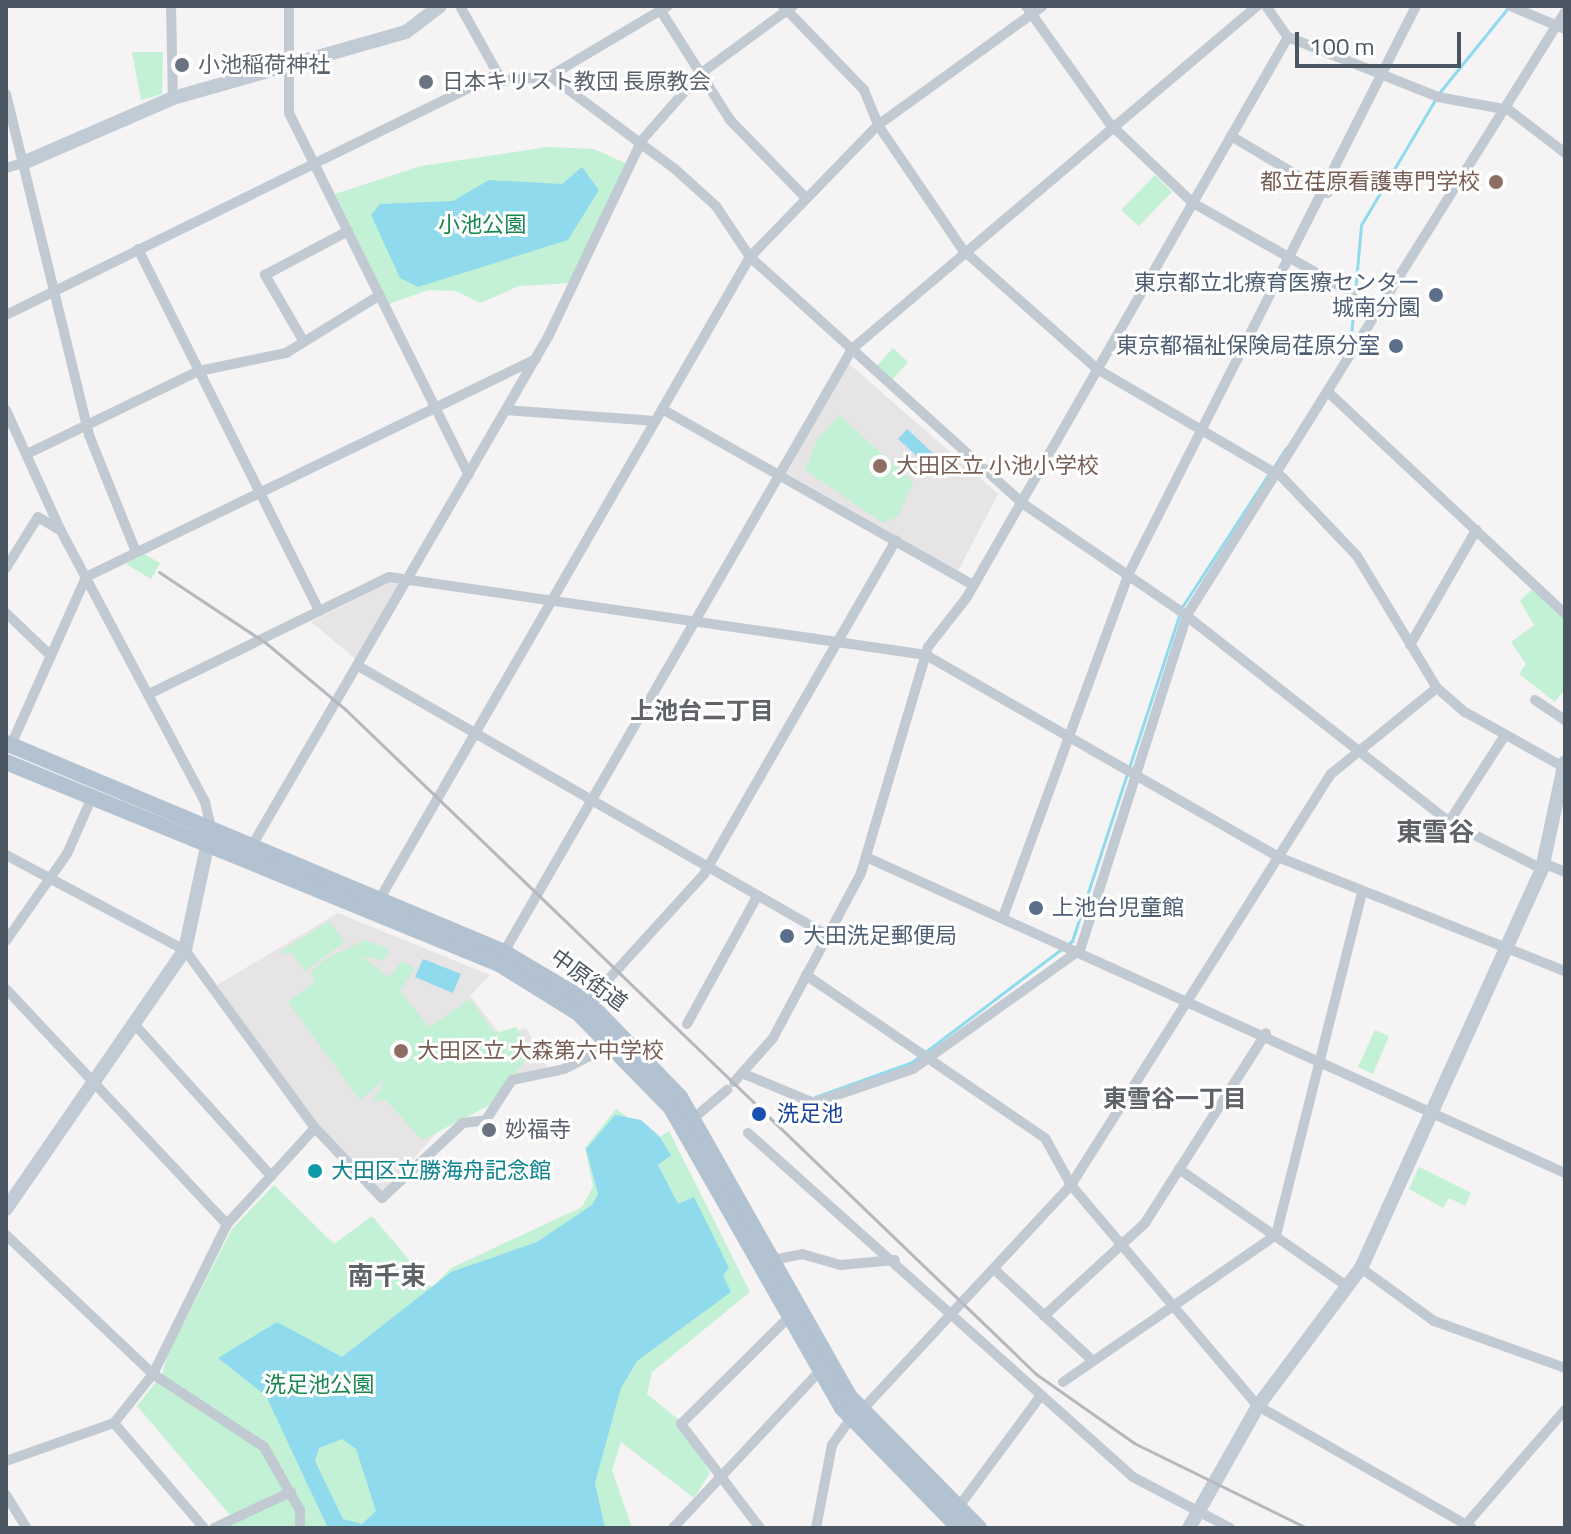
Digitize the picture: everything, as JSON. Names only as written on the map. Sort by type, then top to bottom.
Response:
[{"type":"main road","name":"中原街道","points":[[8,744],[209,837],[229,853],[499,964],[583,1007],[613,1044],[689,1122],[818,1373],[954,1521],[979,1528]]},
{"type":"main road","name":"中原街道","points":[[6,762],[92,797],[209,837],[253,847],[504,952],[583,1007],[653,1064],[772,1260],[856,1415]]},
{"type":"street","points":[[171,6],[173,98]]},
{"type":"street","points":[[289,6],[289,113],[469,475]]},
{"type":"street","points":[[6,168],[173,98],[406,32],[440,6]]},
{"type":"street","points":[[460,6],[495,75],[502,81],[550,76],[662,8],[730,120],[803,195]]},
{"type":"street","points":[[379,900],[750,257],[803,195],[878,125],[1029,10],[1043,6]]},
{"type":"street","points":[[504,952],[852,349],[1110,124],[1257,6]]},
{"type":"street","points":[[1266,6],[1288,37],[1436,96],[1509,110],[1565,153]]},
{"type":"street","points":[[1003,917],[1128,575],[1327,193],[1386,76],[1416,6]]},
{"type":"street","points":[[1511,6],[1561,27]]},
{"type":"street","points":[[229,853],[253,847],[348,688],[536,359],[642,140],[700,74],[787,8],[864,90],[878,125],[963,250],[1097,369],[1273,471],[1357,556],[1437,688],[1505,735],[1564,765],[1542,866],[1437,1110],[1361,1268],[1258,1406],[1223,1463],[1189,1528]]},
{"type":"street","points":[[1029,10],[1110,124],[1193,203],[1352,293]]},
{"type":"street","points":[[744,1074],[814,1103],[928,1059],[1080,950],[1184,613],[1509,110],[1561,27],[1565,12]]},
{"type":"street","points":[[689,1122],[744,1074],[806,975],[866,857],[926,655],[1022,503],[1288,37]]},
{"type":"street","points":[[6,315],[495,75]]},
{"type":"street","points":[[550,76],[642,140],[716,206],[750,257],[1022,503],[1184,613],[1361,748],[1449,822],[1542,866],[1565,872]]},
{"type":"street","points":[[6,94],[86,425],[136,552]]},
{"type":"street","points":[[1231,136],[1327,193]]},
{"type":"street","points":[[304,342],[265,275],[348,231]]},
{"type":"street","points":[[138,249],[319,611]]},
{"type":"street","points":[[27,454],[199,371],[286,353],[380,295]]},
{"type":"street","points":[[8,744],[86,577],[434,405],[536,359]]},
{"type":"street","points":[[1328,392],[1565,614]]},
{"type":"street","points":[[662,409],[973,585]]},
{"type":"street","points":[[6,410],[61,531],[208,807],[209,837],[185,950],[97,1085],[6,1209]]},
{"type":"street","points":[[506,410],[656,421]]},
{"type":"street","points":[[6,568],[38,517],[61,531]]},
{"type":"street","points":[[1410,645],[1476,530]]},
{"type":"street","points":[[583,1007],[708,867],[896,540]]},
{"type":"street","points":[[149,694],[389,577],[926,655],[1137,773],[1278,857],[1565,971]]},
{"type":"street","points":[[6,613],[51,656]]},
{"type":"street","points":[[360,667],[825,934]]},
{"type":"street","points":[[816,1528],[832,1445],[856,1415],[953,1315],[1071,1185],[1331,774],[1437,688]]},
{"type":"street","points":[[1535,700],[1565,720]]},
{"type":"street","points":[[1449,822],[1505,735]]},
{"type":"street","points":[[6,941],[52,879],[92,797]]},
{"type":"street","points":[[6,855],[185,950],[315,1128],[382,1198],[463,1123],[486,1120],[512,1080],[564,1069],[613,1044]]},
{"type":"street","points":[[866,857],[1321,1057],[1437,1110],[1533,1164],[1565,1173]]},
{"type":"street","points":[[1063,1382],[1276,1235],[1362,892]]},
{"type":"street","points":[[687,1024],[758,895]]},
{"type":"street","points":[[806,975],[1045,1138],[1071,1185],[1258,1406],[1467,1527],[1565,1410]]},
{"type":"street","points":[[6,989],[227,1224]]},
{"type":"street","points":[[136,1026],[271,1176]]},
{"type":"street","points":[[1044,1316],[1123,1245],[1179,1169],[1266,1033]]},
{"type":"street","points":[[6,1461],[114,1423],[153,1374],[227,1224],[315,1128]]},
{"type":"street","points":[[748,1133],[895,1260],[1039,1398],[1133,1477],[1230,1528]]},
{"type":"street","points":[[1179,1169],[1347,1286]]},
{"type":"street","points":[[6,1235],[153,1374],[264,1447],[291,1492],[300,1528]]},
{"type":"street","points":[[772,1260],[802,1254],[840,1265],[895,1260]]},
{"type":"street","points":[[1361,1268],[1434,1321],[1565,1368]]},
{"type":"street","points":[[994,1269],[1092,1360]]},
{"type":"street","points":[[760,1528],[719,1478],[681,1424],[788,1318]]},
{"type":"street","points":[[678,1526],[818,1373]]},
{"type":"street","points":[[954,1521],[1039,1398]]},
{"type":"street","points":[[114,1423],[204,1528]]},
{"type":"street","points":[[214,1528],[291,1492]]},
{"type":"street","points":[[6,1495],[27,1528]]},
{"type":"shaded area","name":"大田区立 小池小学校","points":[[847,362],[998,494],[958,571],[787,473]]},
{"type":"shaded area","points":[[392,581],[401,582],[357,660],[311,622]]},
{"type":"shaded area","name":"大田区立 大森第六中学校","points":[[338,913],[490,975],[470,996],[500,1034],[526,1028],[547,1068],[459,1109],[382,1193],[316,1123],[217,985]]},
{"type":"green space","points":[[132,52],[163,52],[162,94],[141,100]]},
{"type":"green space","name":"小池公園","points":[[548,147],[594,149],[629,165],[573,283],[519,286],[480,303],[456,291],[428,290],[389,304],[335,194],[421,166]]},
{"type":"green space","points":[[1155,175],[1172,192],[1139,226],[1121,210]]},
{"type":"green space","points":[[893,348],[908,362],[892,380],[877,366]]},
{"type":"green space","points":[[839,415],[913,482],[898,516],[883,523],[805,470],[817,440]]},
{"type":"green space","points":[[144,554],[160,563],[151,579],[126,564]]},
{"type":"green space","points":[[1532,589],[1565,620],[1565,689],[1555,702],[1519,674],[1526,664],[1511,642],[1534,625],[1520,601]]},
{"type":"green space","points":[[329,921],[345,942],[305,971],[292,953],[278,953]]},
{"type":"green space","points":[[365,940],[390,950],[384,960],[362,957],[389,977],[402,961],[415,968],[400,991],[429,1027],[470,999],[495,1033],[516,1027],[531,1052],[492,1104],[422,1140],[386,1100],[373,1101],[386,1078],[360,1100],[288,1002],[315,982],[311,972],[324,960]]},
{"type":"green space","points":[[1375,1030],[1389,1036],[1373,1074],[1358,1067]]},
{"type":"green space","name":"洗足池公園","points":[[616,1109],[657,1139],[669,1131],[750,1292],[652,1372],[647,1394],[679,1420],[710,1473],[694,1498],[621,1442],[612,1470],[632,1528],[220,1528],[235,1521],[137,1406],[162,1374],[177,1323],[183,1325],[232,1229],[274,1185],[334,1244],[372,1216],[432,1287],[451,1268],[582,1207],[593,1186],[585,1148]]},
{"type":"green space","points":[[1419,1167],[1471,1193],[1465,1206],[1449,1198],[1443,1208],[1409,1189]]},
{"type":"water","points":[[582,167],[599,190],[568,240],[418,287],[400,278],[371,215],[380,204],[453,201],[489,180],[562,184]]},
{"type":"water","points":[[907,429],[938,458],[930,468],[898,439]]},
{"type":"water","points":[[423,959],[461,974],[453,993],[415,977]]},
{"type":"water","name":"洗足池公園","points":[[615,1115],[641,1120],[659,1136],[671,1155],[658,1165],[678,1204],[694,1197],[729,1268],[723,1275],[731,1292],[637,1361],[621,1388],[595,1483],[605,1528],[328,1528],[266,1396],[218,1358],[277,1322],[342,1357],[451,1272],[537,1242],[592,1205],[598,1194],[586,1149]],"holes":[[[342,1439],[356,1449],[376,1511],[362,1524],[343,1519],[315,1461],[319,1448]]]},
{"type":"waterway","points":[[1439,93],[1507,9]]},
{"type":"waterway","points":[[1350,347],[1361,225],[1435,100]]},
{"type":"waterway","points":[[1273,468],[1286,448]]},
{"type":"waterway","points":[[815,1097],[912,1062],[1072,941],[1182,607],[1268,475]]},
{"type":"railway","points":[[159,572],[266,643],[345,709],[1036,1374],[1134,1443],[1307,1528]]},
{"type":"place","name":"小池稲荷神社","points":[[182,65]]},
{"type":"place","name":"日本キリスト教団 長原教会","points":[[426,82]]},
{"type":"place","name":"都立荏原看護専門学校","points":[[1496,182]]},
{"type":"place","name":"東京都立北療育医療センター 城南分園","points":[[1436,295]]},
{"type":"place","name":"東京都福祉保険局荏原分室","points":[[1396,346]]},
{"type":"place","name":"大田区立 小池小学校","points":[[880,466]]},
{"type":"place","name":"上池台児童館","points":[[1036,908]]},
{"type":"place","name":"大田洗足郵便局","points":[[787,936]]},
{"type":"place","name":"大田区立 大森第六中学校","points":[[401,1051]]},
{"type":"place","name":"洗足池","points":[[759,1114]]},
{"type":"place","name":"妙福寺","points":[[489,1130]]},
{"type":"place","name":"大田区立勝海舟記念館","points":[[315,1171]]},
{"type":"district","name":"上池台二丁目","points":[[702,711]]},
{"type":"district","name":"東雪谷","points":[[1435,832]]},
{"type":"district","name":"東雪谷一丁目","points":[[1175,1099]]},
{"type":"district","name":"南千束","points":[[387,1276]]}]
